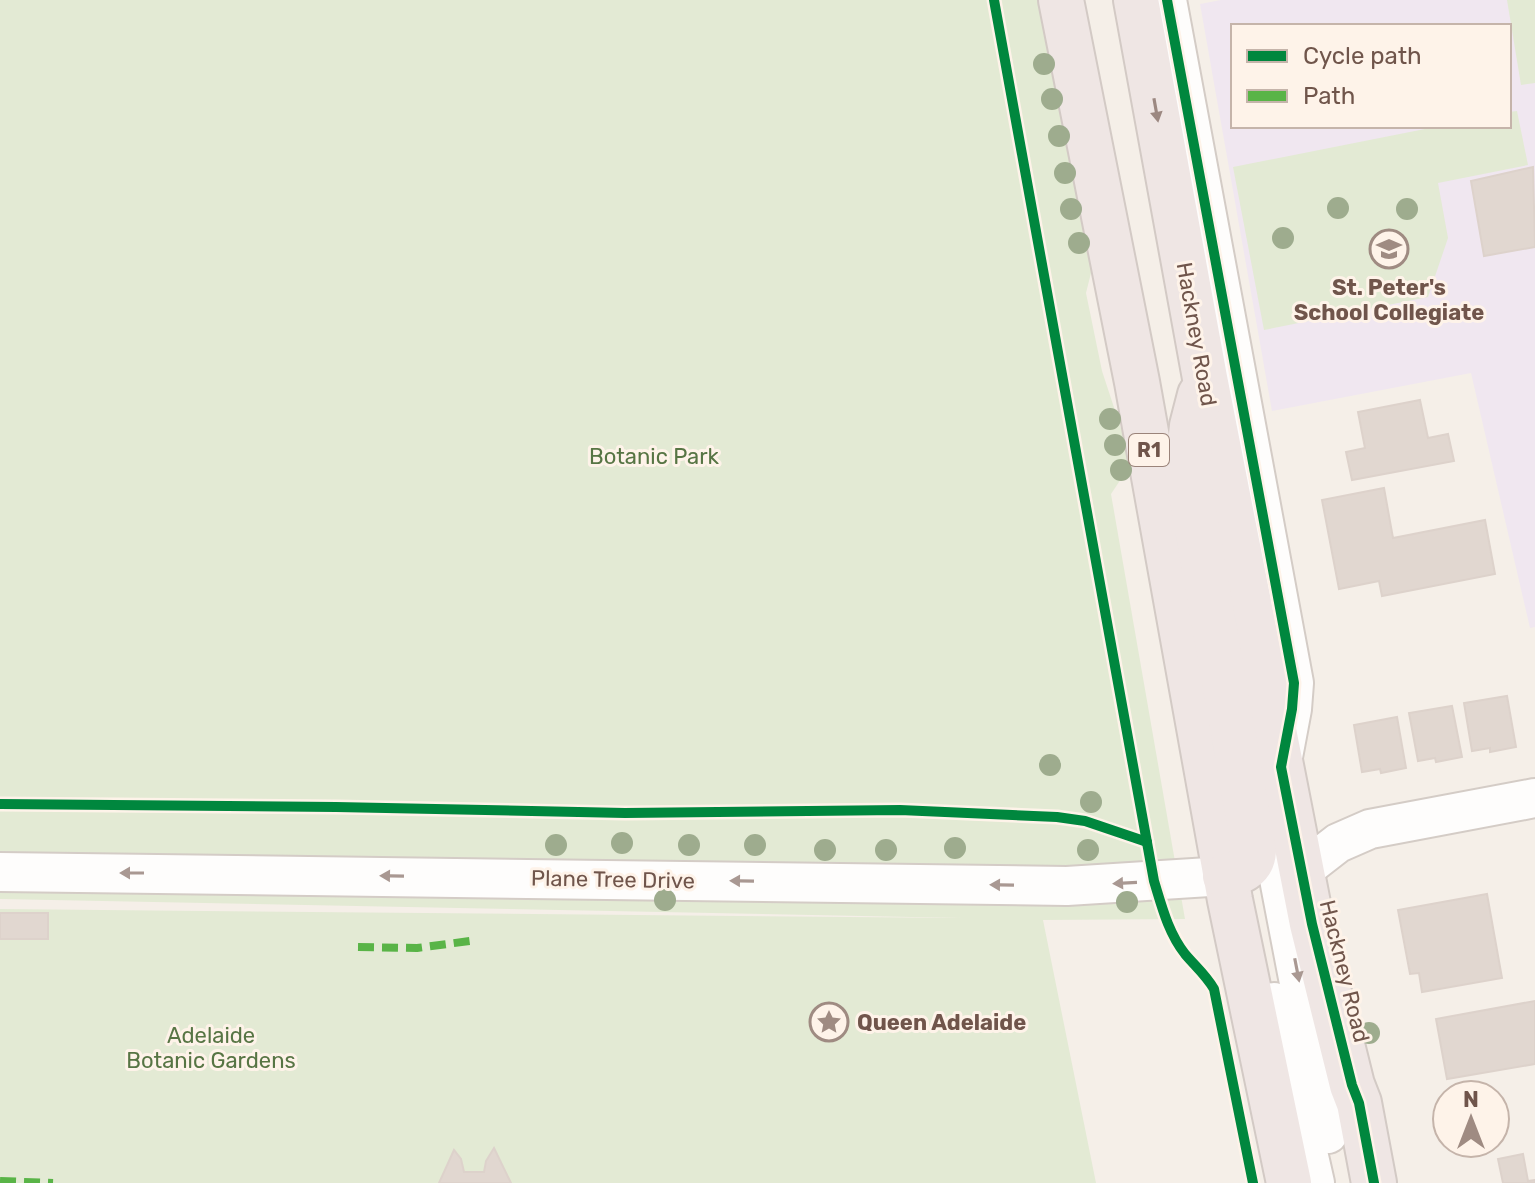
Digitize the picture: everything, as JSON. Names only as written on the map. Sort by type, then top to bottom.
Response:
[{"type":"highway","name":"Hackney Road","points":[[1136,0],[1205,378],[1312,924],[1359,1103],[1374,1183]]},
{"type":"highway","name":"R1","points":[[1064,12],[1235,872],[1289,1183]]},
{"type":"highway","points":[[1205,378],[1192,426],[1187,472],[1254,844],[1253,860],[1235,872]]},
{"type":"street","points":[[1167,0],[1294,683],[1285,787],[1317,822],[1370,829]]},
{"type":"street","points":[[1192,426],[1337,1183]]},
{"type":"street","points":[[1302,871],[1338,843],[1370,829],[1535,798]]},
{"type":"street","name":"Plane Tree Drive","points":[[0,872],[1067,886],[1235,872]]},
{"type":"street","points":[[1235,872],[1315,1183]]},
{"type":"shaded area","name":"St. Peter's School Collegiate","points":[[1221,0],[1535,0],[1535,627],[1530,628],[1471,373],[1272,411],[1200,4]]},
{"type":"green space","name":"Botanic Park","points":[[0,0],[1046,0],[1094,261],[1086,293],[1102,371],[1129,453],[1129,467],[1111,494],[1185,919],[1043,920],[1096,1183],[0,1183],[0,909],[962,918],[0,899]]},
{"type":"green space","points":[[1507,0],[1535,0],[1535,83],[1521,85]]},
{"type":"green space","points":[[1517,111],[1528,165],[1438,183],[1448,238],[1428,297],[1264,330],[1233,167],[1430,128],[1511,128],[1511,112]]},
{"type":"building","points":[[1533,167],[1535,247],[1484,256],[1471,181]]},
{"type":"building","points":[[1420,400],[1428,438],[1448,434],[1454,461],[1352,480],[1346,452],[1365,448],[1358,412]]},
{"type":"building","points":[[1384,488],[1393,538],[1485,520],[1495,574],[1382,596],[1379,581],[1339,589],[1322,500]]},
{"type":"building","points":[[1507,696],[1516,747],[1490,752],[1490,748],[1472,751],[1464,703]]},
{"type":"building","points":[[1452,706],[1462,757],[1436,762],[1435,758],[1418,761],[1409,713]]},
{"type":"building","points":[[1397,717],[1406,768],[1381,773],[1380,769],[1362,772],[1354,725]]},
{"type":"building","points":[[1487,894],[1502,978],[1422,992],[1419,973],[1410,974],[1398,910]]},
{"type":"building","points":[[0,913],[48,913],[48,939],[0,939]]},
{"type":"building","points":[[1535,1001],[1535,1064],[1447,1079],[1436,1019]]},
{"type":"building","points":[[494,1148],[511,1183],[439,1183],[454,1150],[461,1159],[464,1172],[484,1172]]},
{"type":"building","points":[[1523,1154],[1528,1181],[1535,1180],[1535,1183],[1503,1183],[1498,1159],[1511,1159]]},
{"type":"marked path","points":[[358,947],[417,948],[470,941]]},
{"type":"marked path","points":[[0,1181],[53,1183]]},
{"type":"cycle path","points":[[994,0],[1154,881],[1174,937],[1214,989],[1253,1183]]},
{"type":"cycle path","points":[[1167,0],[1294,683],[1281,767],[1312,924],[1359,1103],[1374,1183]]},
{"type":"cycle path","points":[[0,804],[625,813],[900,810],[1057,817],[1085,821],[1147,842]]},
{"type":"place","name":"St. Peter's School Collegiate","points":[[1389,249]]},
{"type":"place","name":"Queen Adelaide","points":[[829,1022]]},
{"type":"park label","name":"Adelaide Botanic Gardens","points":[[211,1048]]}]
